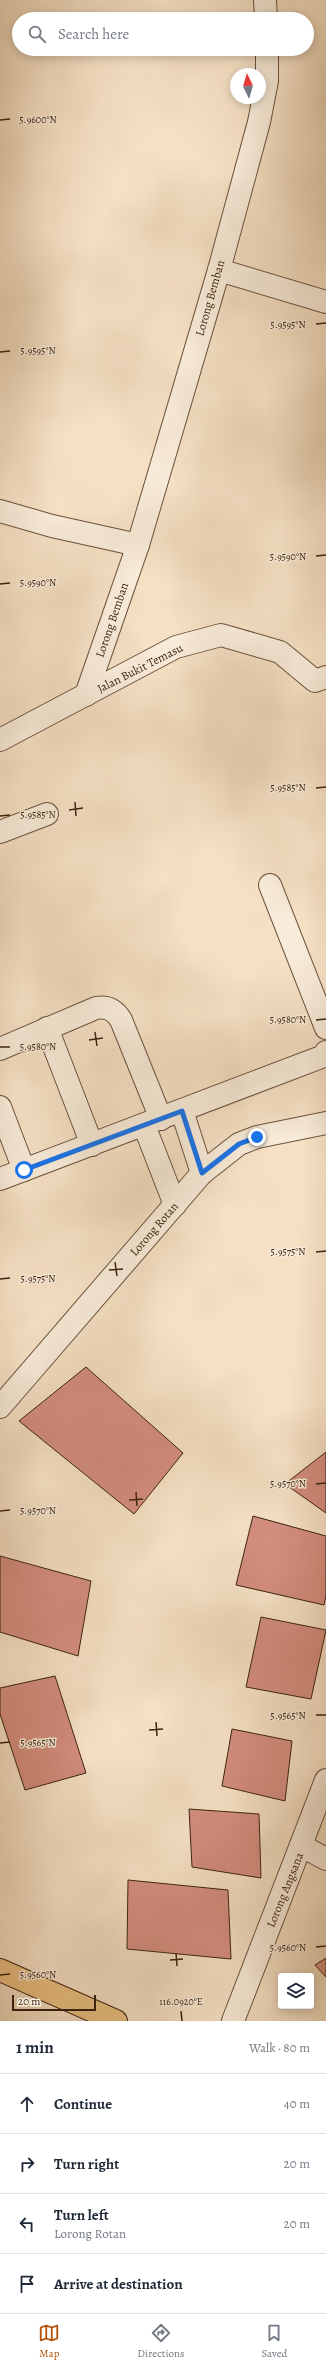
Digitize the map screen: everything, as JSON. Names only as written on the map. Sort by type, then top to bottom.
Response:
[{"type":"main road","points":[[0,1970],[116,2021]]},
{"type":"street","points":[[265,0],[266,12]]},
{"type":"street","name":"Lorong Bemban","points":[[86,695],[138,545],[219,270],[259,122],[267,81],[266,56]]},
{"type":"street","points":[[219,270],[326,302]]},
{"type":"street","points":[[0,510],[52,526],[138,545]]},
{"type":"street","name":"Jalan Bukit Temasu","points":[[0,740],[176,647],[221,635],[280,652],[321,679]]},
{"type":"street","points":[[0,832],[47,814]]},
{"type":"street","points":[[270,885],[326,1028]]},
{"type":"street","points":[[0,1049],[96,1008],[110,1009],[116,1013],[152,1122],[174,1205]]},
{"type":"street","points":[[47,1028],[92,1145]]},
{"type":"street","points":[[0,1179],[324,1056],[326,1052]]},
{"type":"street","points":[[0,1107],[24,1170]]},
{"type":"street","points":[[182,1111],[202,1173]]},
{"type":"street","name":"Lorong Rotan","points":[[0,1407],[202,1173],[239,1144],[257,1137],[326,1123]]},
{"type":"street","name":"Lorong Angsana","points":[[233,2021],[302,1846],[326,1780]]},
{"type":"street","points":[[302,1846],[326,1859]]},
{"type":"building","points":[[86,1367],[183,1453],[134,1514],[19,1421]]},
{"type":"building","points":[[326,1452],[326,1513],[285,1484]]},
{"type":"building","points":[[253,1516],[326,1536],[326,1596],[324,1605],[236,1585]]},
{"type":"building","points":[[0,1556],[91,1581],[78,1656],[0,1632]]},
{"type":"building","points":[[261,1617],[326,1630],[311,1699],[246,1687]]},
{"type":"building","points":[[55,1676],[86,1773],[25,1790],[0,1714],[0,1688]]},
{"type":"building","points":[[232,1729],[292,1741],[285,1801],[222,1786]]},
{"type":"building","points":[[189,1809],[259,1814],[261,1878],[192,1867]]},
{"type":"building","points":[[128,1880],[228,1890],[231,1959],[127,1949]]},
{"type":"building","points":[[326,1958],[326,1977],[315,1965]]},
{"type":"route","points":[[24,1170],[182,1111],[202,1173],[239,1144],[257,1137]]}]
